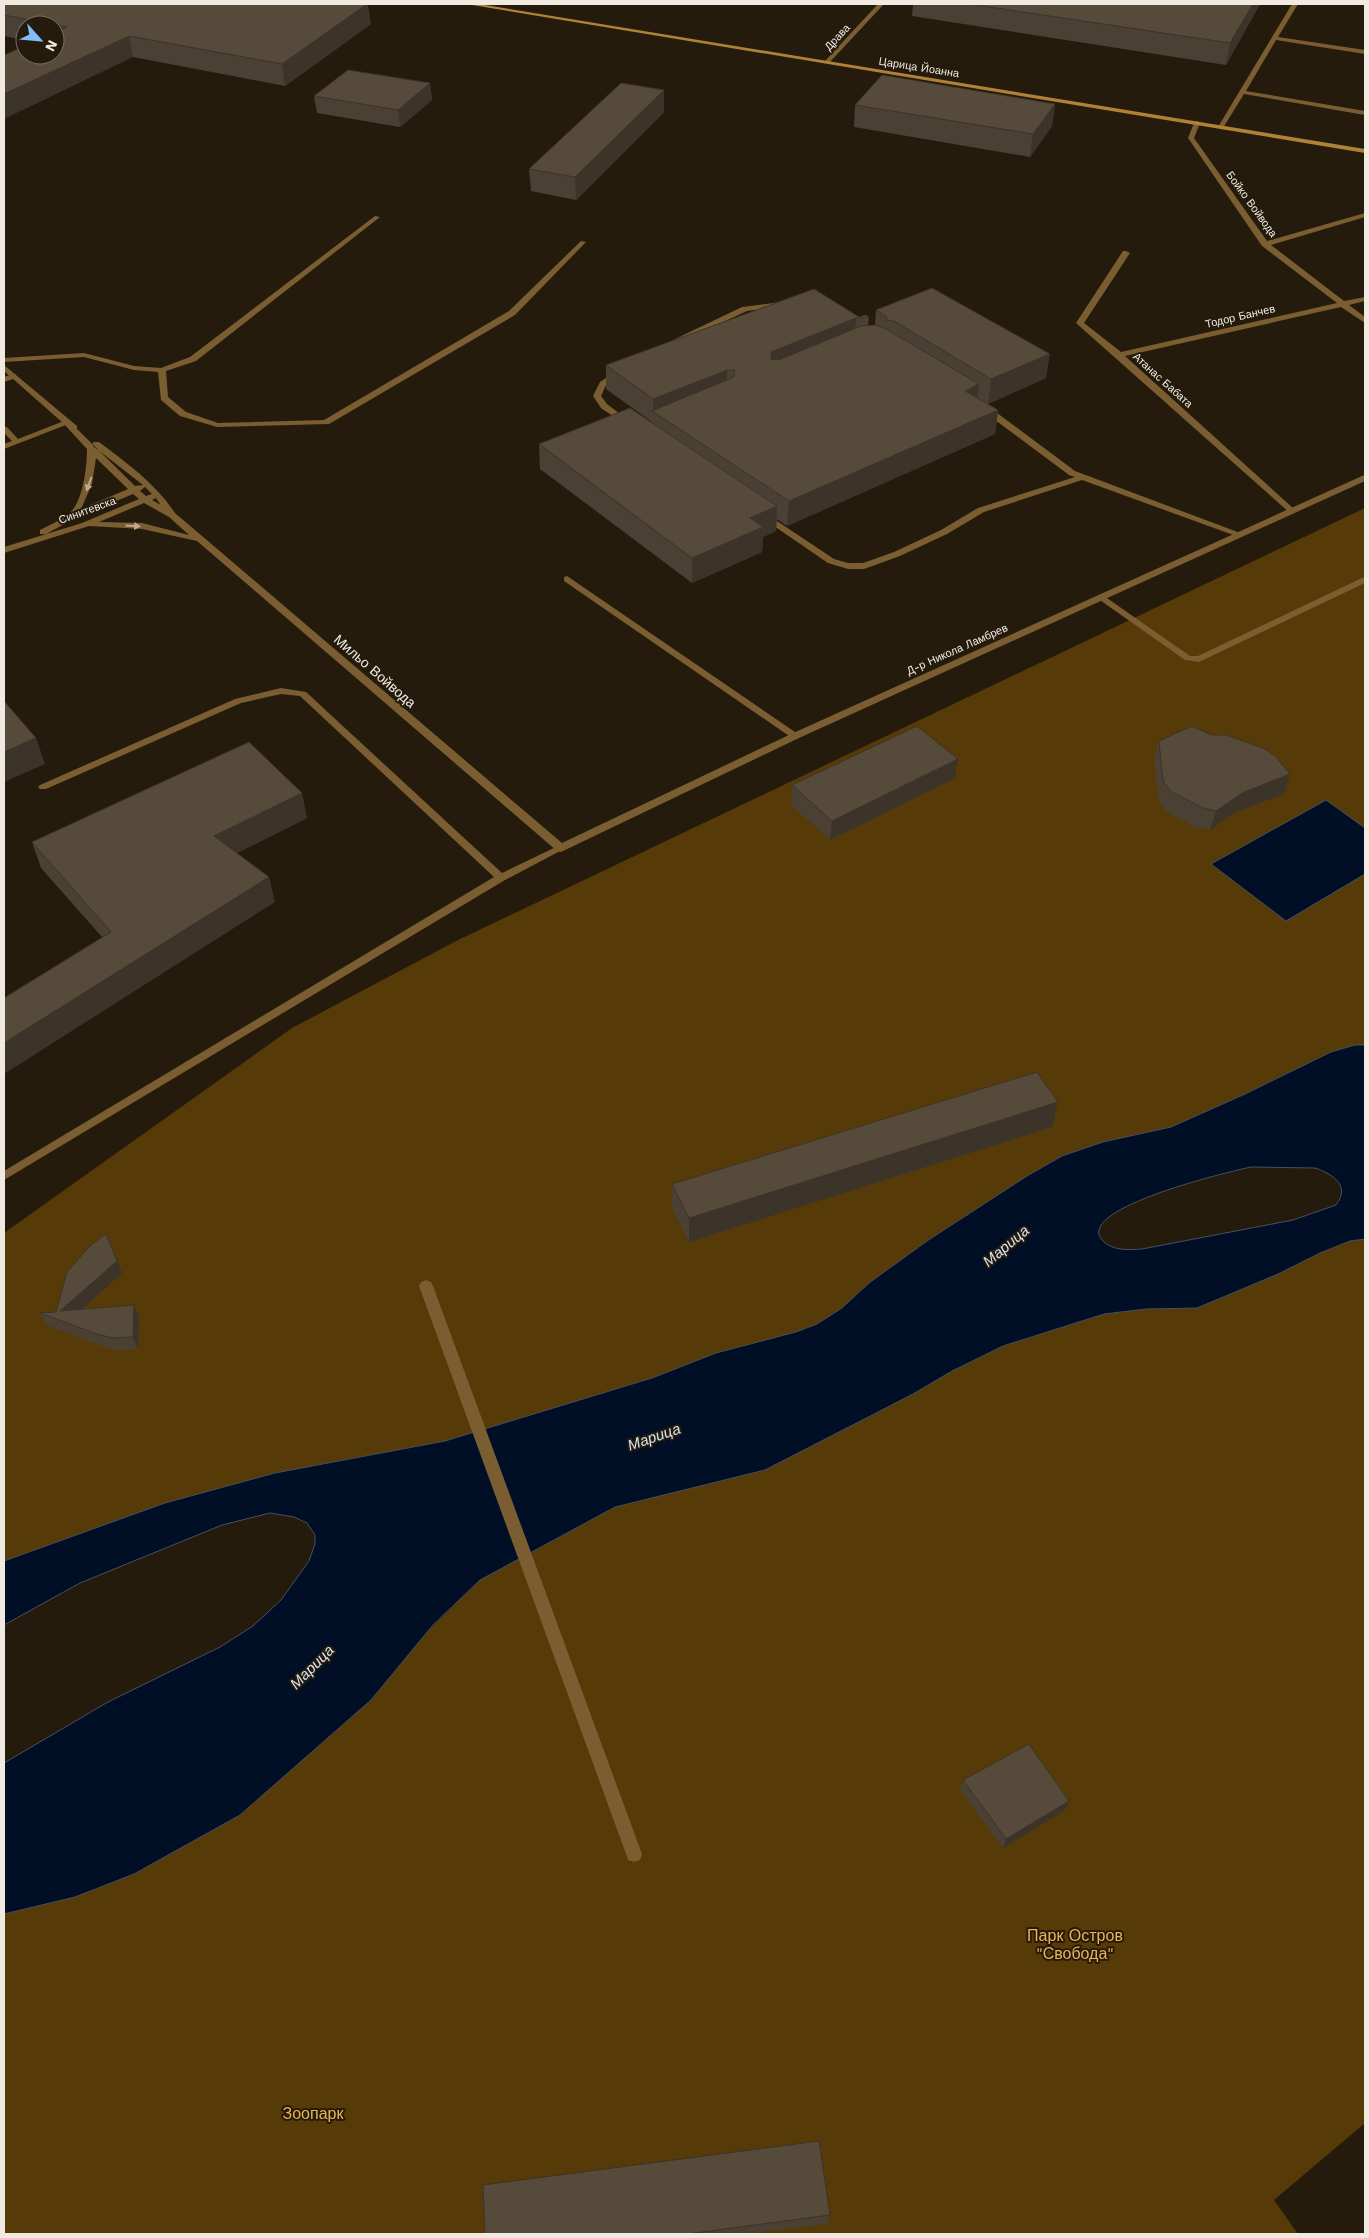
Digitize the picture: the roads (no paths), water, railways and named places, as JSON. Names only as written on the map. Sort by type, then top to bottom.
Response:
[{"type":"main road","name":"Царица Йоанна","points":[[469,4],[1365,151]]},
{"type":"street","name":"Драва","points":[[827,62],[881,4]]},
{"type":"street","name":"Бойко Войвода","points":[[1197,123],[1191,138],[1265,244],[1365,321]]},
{"type":"street","points":[[1265,244],[1365,215]]},
{"type":"street","name":"Атанас Бабата","points":[[1126,254],[1080,323],[1119,355],[1291,511]]},
{"type":"street","name":"Тодор Банчев","points":[[1119,355],[1365,299]]},
{"type":"street","name":"Мильо Войвода","points":[[4,367],[67,423],[149,484],[159,494],[172,515]]},
{"type":"street","name":"Мильо Войвода","points":[[67,423],[91,450],[145,500],[172,515],[561,848]]},
{"type":"street","points":[[73,516],[89,487],[92,476],[91,450]]},
{"type":"street","name":"Д-р Никола Ламбрев","points":[[561,848],[795,736],[1365,478]]},
{"type":"street","name":"Синитевска","points":[[21,544],[73,516],[149,484]]},
{"type":"street","name":"Синитевска","points":[[4,550],[85,525],[159,494]]},
{"type":"street","points":[[85,525],[142,526],[201,541]]},
{"type":"street","points":[[426,1286],[634,1854]]},
{"type":"lane","points":[[1221,127],[1295,4]]},
{"type":"lane","points":[[1275,38],[1365,52]]},
{"type":"lane","points":[[1242,92],[1365,113]]},
{"type":"lane","points":[[4,360],[84,355],[134,368],[162,370],[193,359],[377,217]]},
{"type":"lane","points":[[162,370],[164,398],[183,414],[217,426],[326,422],[512,313],[583,242]]},
{"type":"lane","points":[[670,344],[745,308],[800,302]]},
{"type":"lane","points":[[623,370],[603,384],[597,396],[604,406],[636,430]]},
{"type":"lane","points":[[4,380],[13,376]]},
{"type":"lane","points":[[979,405],[1072,472],[1239,534]]},
{"type":"lane","points":[[4,447],[67,423]]},
{"type":"lane","points":[[4,429],[17,442]]},
{"type":"lane","points":[[758,513],[831,561],[848,566],[864,566],[897,554],[944,532],[981,510],[1083,477]]},
{"type":"lane","points":[[567,579],[795,736]]},
{"type":"lane","points":[[1101,598],[1188,658],[1199,659],[1365,580]]},
{"type":"lane","points":[[43,787],[238,701],[281,691],[303,694],[501,878]]},
{"type":"lane","points":[[4,1176],[501,878],[561,848]]},
{"type":"water","points":[[1326,800],[1365,828],[1365,874],[1286,921],[1211,864]]},
{"type":"water","name":"Марица","points":[[1355,1045],[1365,1045],[1365,1239],[1350,1241],[1320,1253],[1278,1274],[1197,1308],[1146,1309],[1104,1314],[1003,1346],[765,1470],[615,1507],[480,1580],[433,1625],[371,1700],[240,1815],[134,1874],[75,1897],[4,1914],[4,1763],[108,1702],[220,1647],[253,1626],[281,1600],[309,1561],[315,1544],[315,1535],[307,1523],[294,1517],[270,1513],[222,1525],[80,1583],[4,1625],[4,1561],[165,1503],[275,1473],[445,1441],[652,1378],[716,1353],[796,1332],[817,1324],[842,1308],[869,1283],[927,1241],[1027,1176],[1062,1156],[1103,1142],[1171,1127],[1243,1095],[1331,1052]],"holes":[[[1251,1167],[1315,1168],[1334,1177],[1341,1187],[1342,1192],[1336,1205],[1293,1220],[1142,1249],[1115,1248],[1102,1240],[1100,1228],[1111,1216],[1132,1204],[1188,1183]]]},
{"type":"park label","name":"Парк Остров \"Свобода\"","points":[[1075,1944]]},
{"type":"park label","name":"Зоопарк","points":[[313,2113]]}]
